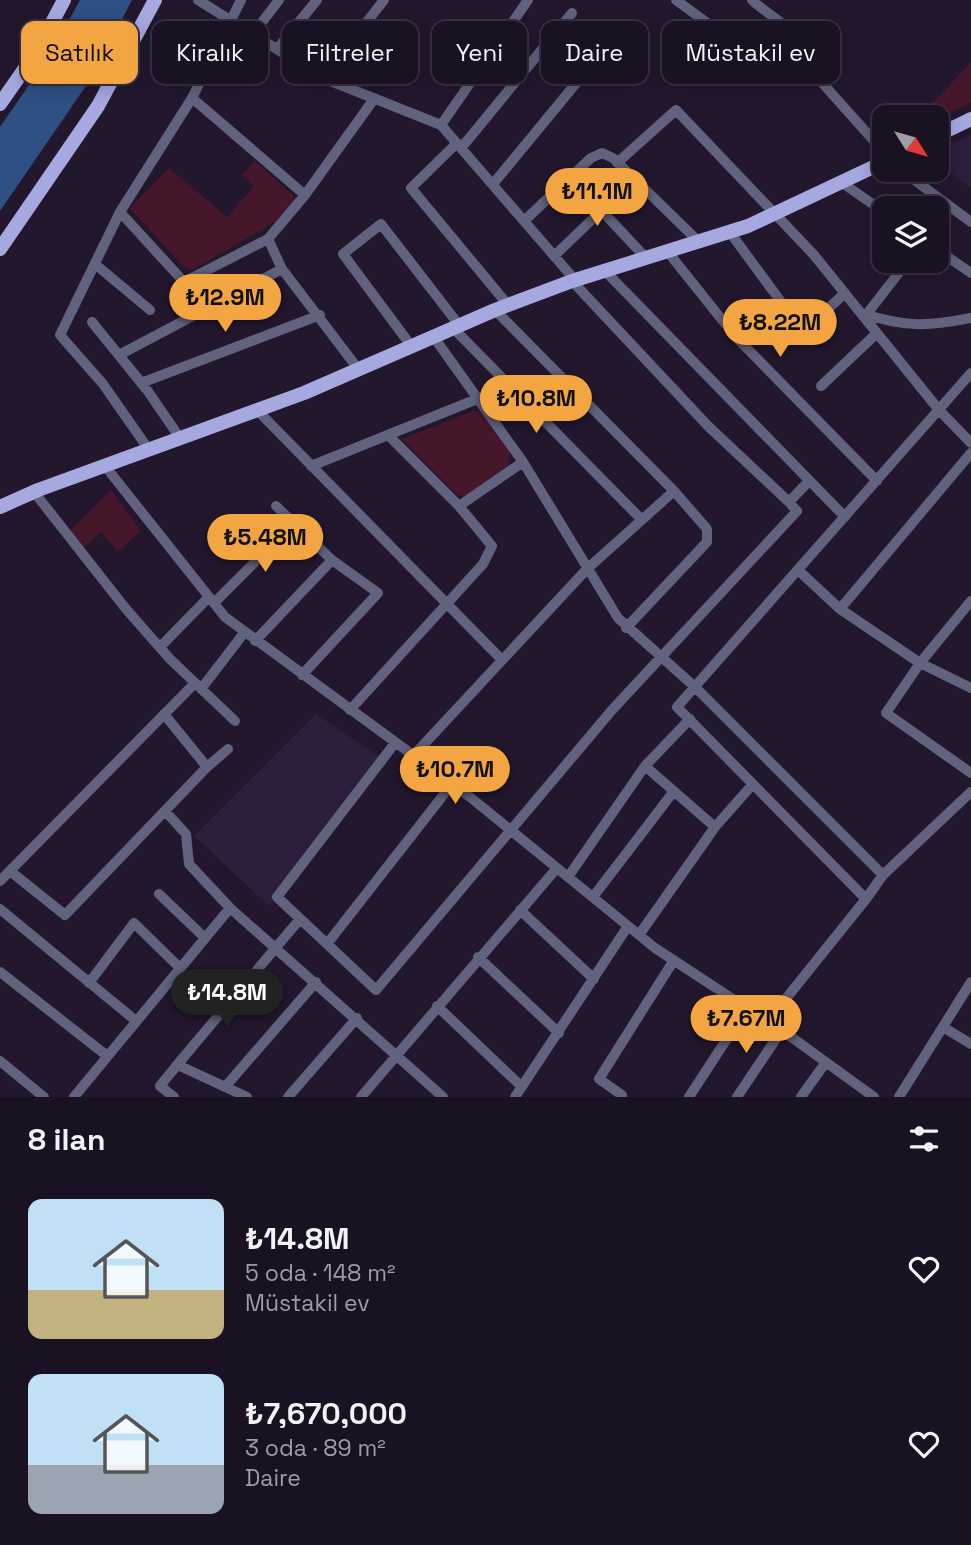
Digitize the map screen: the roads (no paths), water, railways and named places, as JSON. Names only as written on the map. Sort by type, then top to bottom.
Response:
[{"type":"main road","points":[[0,104],[37,51],[64,0]]},
{"type":"main road","points":[[0,249],[98,106],[155,0]]},
{"type":"main road","points":[[949,130],[971,119]]},
{"type":"main road","points":[[0,508],[34,492],[359,370],[501,308],[573,281],[729,231],[872,167]]},
{"type":"street","points":[[198,0],[231,21],[241,0]]},
{"type":"street","points":[[263,21],[279,0]]},
{"type":"street","points":[[277,49],[317,0]]},
{"type":"street","points":[[368,21],[384,0]]},
{"type":"street","points":[[441,125],[528,0]]},
{"type":"street","points":[[676,0],[705,21]]},
{"type":"street","points":[[752,0],[777,21]]},
{"type":"street","points":[[572,13],[460,145],[411,188],[501,308],[707,529],[707,542],[626,628]]},
{"type":"street","points":[[268,43],[282,52]]},
{"type":"street","points":[[149,450],[103,384],[60,335],[120,212],[199,84]]},
{"type":"street","points":[[338,84],[441,125],[525,220],[573,281],[708,426],[797,511],[659,658],[376,990],[277,897],[395,743]]},
{"type":"street","points":[[493,184],[575,84]]},
{"type":"street","points":[[822,84],[872,139]]},
{"type":"street","points":[[192,98],[305,195]]},
{"type":"street","points":[[120,212],[184,282],[268,239],[305,195],[374,99]]},
{"type":"street","points":[[617,163],[676,110],[776,212],[864,314],[939,410],[971,443]]},
{"type":"street","points":[[525,220],[597,154],[608,154],[698,241]]},
{"type":"street","points":[[571,178],[646,258]]},
{"type":"street","points":[[841,181],[872,203]]},
{"type":"street","points":[[917,182],[971,222]]},
{"type":"street","points":[[554,257],[602,211]]},
{"type":"street","points":[[412,347],[343,254],[381,224],[456,327],[641,519]]},
{"type":"street","points":[[729,231],[803,332],[845,293]]},
{"type":"street","points":[[268,239],[282,269],[320,315],[359,370]]},
{"type":"street","points":[[667,251],[735,336],[877,481]]},
{"type":"street","points":[[949,258],[971,273]]},
{"type":"street","points":[[94,264],[150,310]]},
{"type":"street","points":[[119,355],[282,269]]},
{"type":"street","points":[[605,271],[845,517]]},
{"type":"street","points":[[864,314],[898,273]]},
{"type":"street","points":[[864,314],[898,325],[939,325],[971,318]]},
{"type":"street","points":[[141,383],[320,315]]},
{"type":"street","points":[[92,322],[141,383],[180,438]]},
{"type":"street","points":[[821,386],[877,333]]},
{"type":"street","points":[[433,336],[523,461],[587,569],[626,628],[695,687],[883,875]]},
{"type":"street","points":[[866,899],[677,707],[971,373]]},
{"type":"street","points":[[311,466],[477,399]]},
{"type":"street","points":[[257,410],[502,660]]},
{"type":"street","points":[[350,710],[484,564],[492,546],[459,506],[388,435]]},
{"type":"street","points":[[840,609],[971,453]]},
{"type":"street","points":[[459,506],[523,461]]},
{"type":"street","points":[[105,466],[211,600],[244,633],[452,784],[639,935],[782,1030],[874,1097]]},
{"type":"street","points":[[789,502],[809,481]]},
{"type":"street","points":[[412,757],[587,569],[674,491]]},
{"type":"street","points":[[34,492],[160,647],[235,721]]},
{"type":"street","points":[[276,506],[332,560],[378,593],[302,675]]},
{"type":"street","points":[[160,647],[294,523]]},
{"type":"street","points":[[255,641],[332,560]]},
{"type":"street","points":[[798,570],[840,609],[920,663],[971,688]]},
{"type":"street","points":[[971,601],[920,663],[886,713],[971,773]]},
{"type":"street","points":[[0,881],[164,714],[198,686],[244,633]]},
{"type":"street","points":[[164,714],[206,767]]},
{"type":"street","points":[[568,877],[645,766],[690,719]]},
{"type":"street","points":[[10,871],[65,915],[206,767],[228,749]]},
{"type":"street","points":[[645,766],[715,827]]},
{"type":"street","points":[[327,944],[452,784]]},
{"type":"street","points":[[639,935],[715,827],[752,784]]},
{"type":"street","points":[[593,897],[674,791]]},
{"type":"street","points":[[768,1021],[883,875],[971,792]]},
{"type":"street","points":[[165,811],[186,834],[189,864],[230,908],[276,946],[439,1096]]},
{"type":"street","points":[[360,1097],[557,868]]},
{"type":"street","points":[[159,894],[205,938]]},
{"type":"street","points":[[74,1097],[230,908]]},
{"type":"street","points":[[0,909],[135,1020]]},
{"type":"street","points":[[520,910],[594,979]]},
{"type":"street","points":[[174,1097],[160,1086],[300,919]]},
{"type":"street","points":[[89,983],[134,923],[180,968]]},
{"type":"street","points":[[515,1097],[628,926]]},
{"type":"street","points":[[478,957],[559,1033]]},
{"type":"street","points":[[622,1095],[599,1079],[674,960]]},
{"type":"street","points":[[0,972],[106,1055]]},
{"type":"street","points":[[225,1087],[316,982]]},
{"type":"street","points":[[899,1097],[970,987]]},
{"type":"street","points":[[437,1006],[522,1087]]},
{"type":"street","points":[[689,1097],[747,1008]]},
{"type":"street","points":[[288,1097],[356,1018]]},
{"type":"street","points":[[943,1027],[971,1044]]},
{"type":"street","points":[[737,1097],[782,1030]]},
{"type":"street","points":[[182,1059],[180,1066],[247,1097]]},
{"type":"street","points":[[0,1061],[44,1097]]},
{"type":"street","points":[[801,1097],[826,1062]]},
{"type":"water","points":[[80,0],[132,0],[121,21],[69,21]]},
{"type":"water","points":[[30,84],[87,84],[0,211],[0,127]]}]
